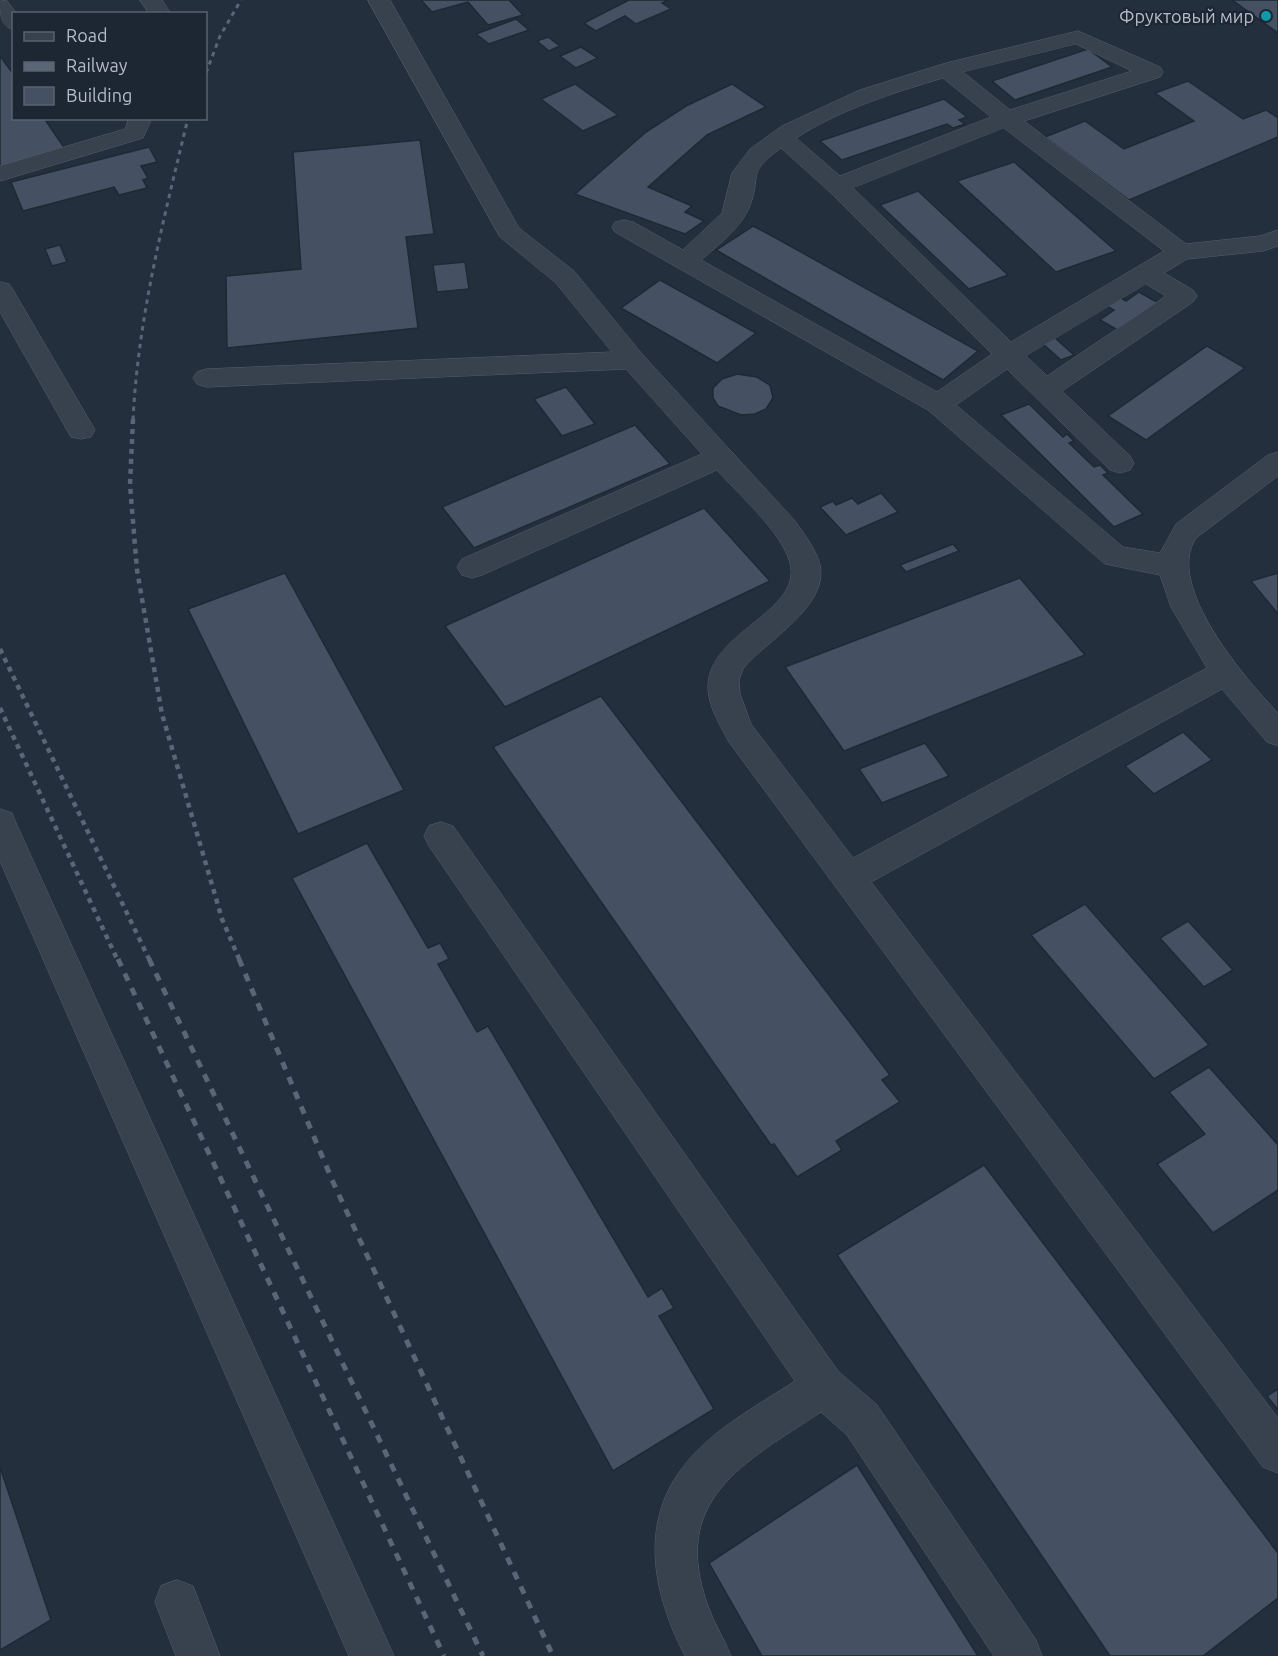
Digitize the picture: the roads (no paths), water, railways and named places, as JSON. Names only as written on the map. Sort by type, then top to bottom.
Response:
[{"type":"street","points":[[379,0],[509,232],[565,277],[633,360],[719,458],[785,528],[802,554],[807,570],[805,586],[796,599],[740,651],[729,666],[724,679],[728,706],[740,733],[1278,1452]]},
{"type":"street","points":[[0,5],[12,21]]},
{"type":"street","points":[[686,260],[731,218],[738,206],[744,170],[757,154],[839,106],[949,72],[1078,37],[1152,72],[1007,119],[837,186]]},
{"type":"street","points":[[949,72],[1181,252]]},
{"type":"street","points":[[0,174],[93,134],[135,133],[140,120]]},
{"type":"street","points":[[783,138],[837,186],[1119,463]]},
{"type":"street","points":[[624,226],[938,404],[1115,556],[1173,566]]},
{"type":"street","points":[[938,404],[1009,355],[1181,252],[1263,243],[1278,238]]},
{"type":"street","points":[[1045,390],[1184,296],[1146,273]]},
{"type":"street","points":[[0,290],[81,430]]},
{"type":"street","points":[[206,378],[633,360]]},
{"type":"street","points":[[472,567],[719,458]]},
{"type":"street","points":[[1278,462],[1186,531],[1176,547],[1173,566],[1180,591],[1226,672],[1278,733]]},
{"type":"street","points":[[849,877],[1226,672]]},
{"type":"street","points":[[0,823],[372,1656]]},
{"type":"street","points":[[441,836],[823,1386],[862,1420],[1020,1656]]},
{"type":"street","points":[[709,1656],[688,1614],[680,1588],[673,1554],[677,1521],[691,1490],[717,1461],[823,1386]]},
{"type":"street","points":[[177,1602],[198,1656]]},
{"type":"railway","points":[[207,70],[220,36],[241,0]]},
{"type":"railway","points":[[133,420],[146,306],[161,230],[188,120]]},
{"type":"railway","points":[[133,419],[130,485],[137,570],[162,714],[222,919],[240,961]]},
{"type":"railway","points":[[0,649],[150,961]]},
{"type":"railway","points":[[0,708],[118,961]]},
{"type":"railway","points":[[118,959],[444,1656]]},
{"type":"railway","points":[[149,959],[483,1656]]},
{"type":"railway","points":[[239,959],[333,1182],[553,1656]]},
{"type":"place","name":"Фруктовый мир","points":[[1266,16]]}]
